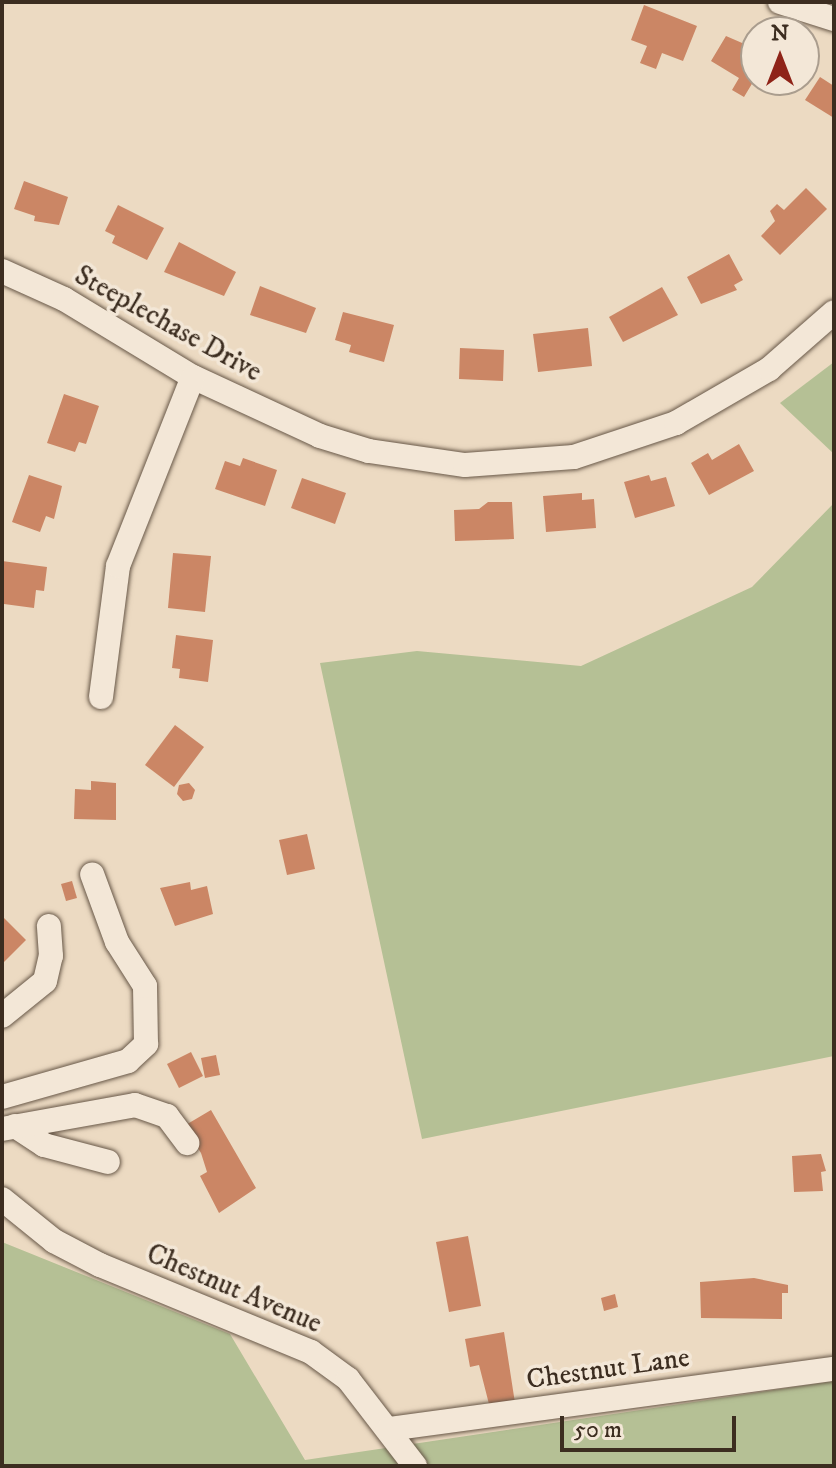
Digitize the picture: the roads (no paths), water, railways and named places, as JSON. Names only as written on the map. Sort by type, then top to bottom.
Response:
[{"type":"street","points":[[780,2],[834,19]]},
{"type":"street","name":"Steeplechase Drive","points":[[2,271],[64,299],[193,377],[320,436],[369,451],[465,465],[522,464],[627,443],[676,423],[769,369],[834,312]]},
{"type":"street","points":[[101,697],[118,566],[193,377]]},
{"type":"street","points":[[2,1097],[128,1061],[146,1044],[145,986],[117,942],[92,874]]},
{"type":"street","points":[[2,1016],[45,981],[51,956],[49,926]]},
{"type":"street","points":[[9,1127],[117,1106],[149,1107],[167,1116],[187,1143]]},
{"type":"street","points":[[9,1127],[44,1145],[108,1162]]},
{"type":"street","name":"Chestnut Avenue","points":[[2,1199],[54,1241],[100,1265],[311,1352],[348,1379],[415,1466]]},
{"type":"street","name":"Chestnut Lane","points":[[389,1429],[834,1369]]}]
